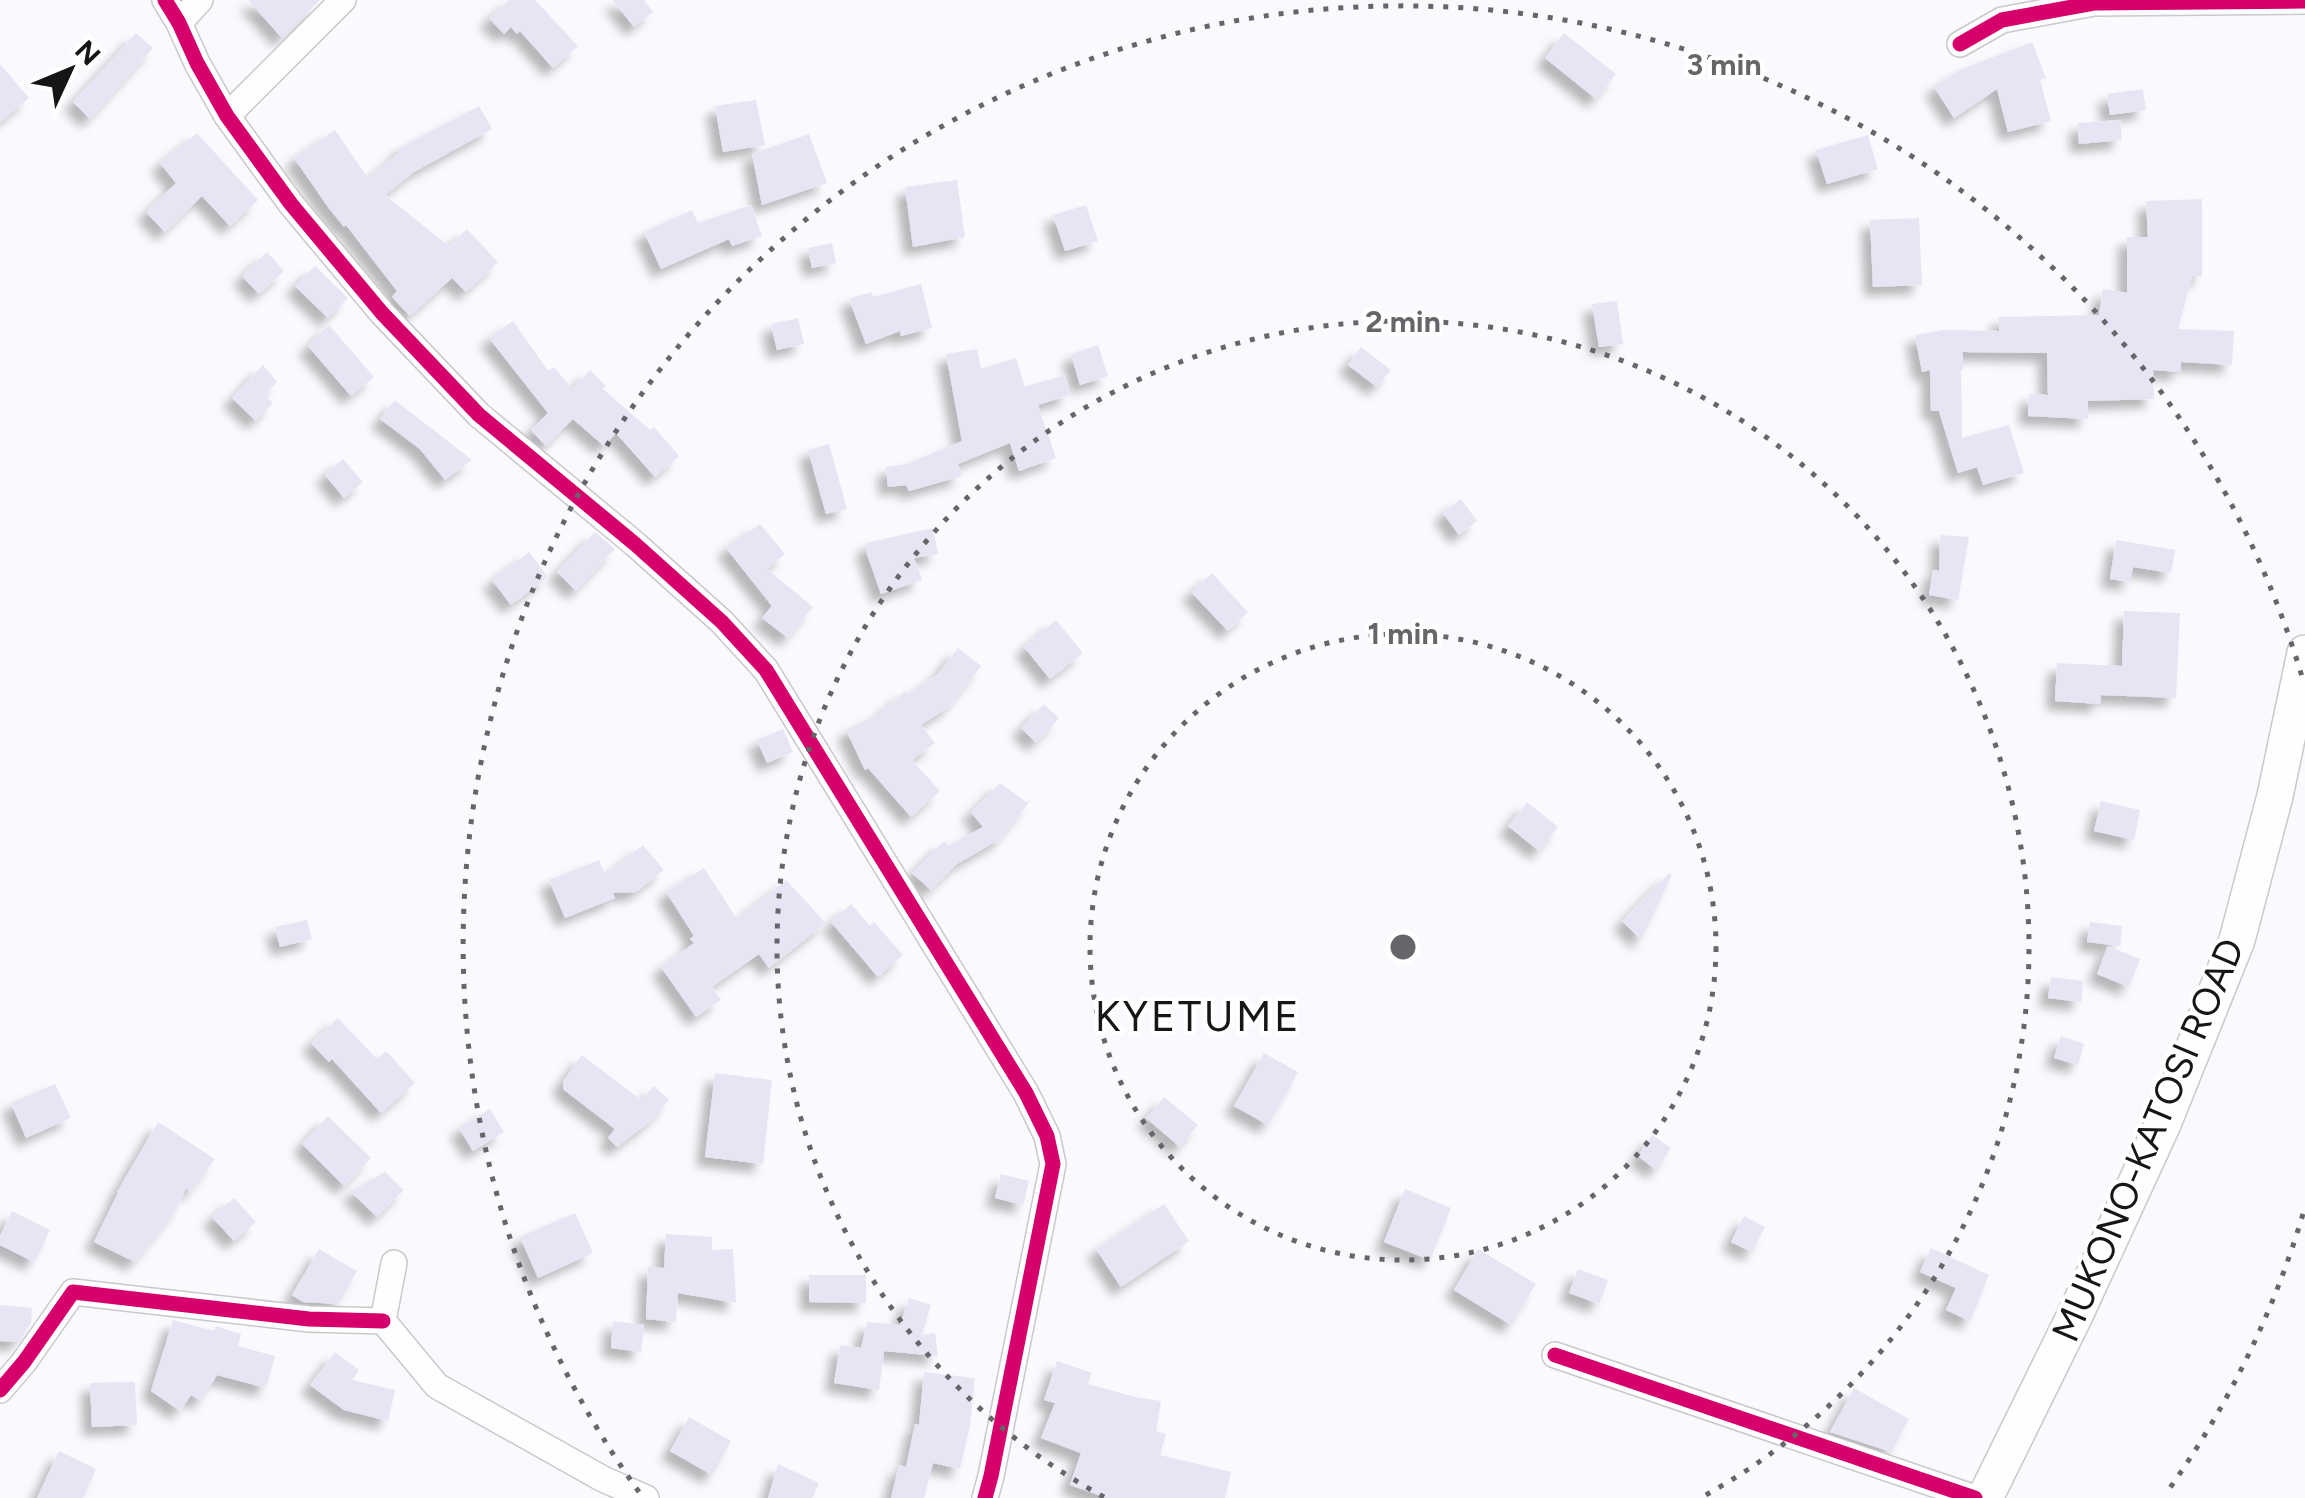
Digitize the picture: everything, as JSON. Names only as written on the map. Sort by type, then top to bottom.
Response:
[{"type":"main road","name":"MUKONO-KATOSI ROAD","points":[[1985,1498],[2164,1124],[2236,940],[2276,796],[2305,652]]},
{"type":"street","points":[[164,0],[227,116],[291,204],[382,313],[479,415],[636,544],[722,622],[766,670],[1032,1102],[1047,1136],[1053,1164],[985,1498]]},
{"type":"street","points":[[179,23],[200,0]]},
{"type":"street","points":[[227,116],[343,0]]},
{"type":"street","points":[[1960,44],[2002,20],[2094,3],[2305,1]]},
{"type":"street","points":[[383,1321],[394,1264]]},
{"type":"street","points":[[0,1390],[74,1292],[309,1319],[383,1321],[436,1386],[603,1480],[646,1498]]},
{"type":"street","points":[[1554,1356],[1976,1498]]},
{"type":"building","points":[[248,0],[320,0],[282,38]]},
{"type":"building","points":[[509,0],[535,0],[578,46],[553,68],[520,31],[517,34],[511,27],[504,34],[489,18]]},
{"type":"building","points":[[613,0],[644,0],[653,12],[634,27]]},
{"type":"building","points":[[136,33],[153,48],[90,119],[73,102]]},
{"type":"building","points":[[1564,33],[1616,74],[1596,99],[1545,58]]},
{"type":"building","points":[[2032,42],[2046,78],[2040,80],[2051,121],[2008,132],[1997,89],[1954,118],[1934,87],[1960,70]]},
{"type":"building","points":[[0,64],[29,98],[0,122]]},
{"type":"building","points":[[2143,89],[2146,110],[2110,115],[2107,94]]},
{"type":"building","points":[[756,100],[765,145],[723,152],[715,106]]},
{"type":"building","points":[[479,106],[492,129],[414,172],[385,195],[449,246],[467,229],[498,262],[466,292],[452,278],[410,316],[392,297],[397,291],[328,207],[294,158],[335,130],[368,178],[400,152],[398,149]]},
{"type":"building","points":[[2120,120],[2122,140],[2079,144],[2078,123]]},
{"type":"building","points":[[197,133],[258,200],[230,226],[202,196],[165,232],[146,212],[176,183],[160,163]]},
{"type":"building","points":[[809,134],[827,183],[762,205],[752,154]]},
{"type":"building","points":[[1868,135],[1878,169],[1827,184],[1816,150]]},
{"type":"building","points":[[957,180],[965,237],[913,247],[905,187]]},
{"type":"building","points":[[2202,199],[2202,276],[2192,277],[2178,329],[2234,331],[2232,365],[2181,362],[2181,372],[2153,370],[2154,399],[2088,401],[2088,419],[2028,416],[2029,394],[2048,395],[2047,353],[1963,352],[1962,438],[2009,425],[2024,473],[1983,485],[1977,467],[1958,473],[1939,411],[1931,411],[1930,370],[1922,372],[1915,335],[1943,330],[1999,331],[1999,317],[2099,315],[2103,289],[2127,293],[2127,237],[2148,237],[2146,201]]},
{"type":"building","points":[[751,205],[762,236],[732,246],[729,239],[661,269],[644,232],[692,210],[698,223]]},
{"type":"building","points":[[1086,205],[1098,241],[1065,251],[1053,215]]},
{"type":"building","points":[[1919,218],[1922,285],[1873,287],[1870,220]]},
{"type":"building","points":[[832,243],[836,263],[812,268],[808,248]]},
{"type":"building","points":[[267,252],[284,271],[259,294],[242,276]]},
{"type":"building","points":[[315,266],[348,298],[328,318],[295,286]]},
{"type":"building","points":[[921,284],[932,328],[901,336],[900,331],[866,344],[849,299]]},
{"type":"building","points":[[1617,301],[1623,344],[1599,347],[1592,304]]},
{"type":"building","points":[[798,318],[804,344],[777,350],[771,324]]},
{"type":"building","points":[[513,321],[548,371],[554,367],[572,389],[590,370],[606,386],[603,389],[650,430],[654,427],[679,456],[655,477],[616,433],[604,446],[573,419],[546,446],[531,430],[548,413],[489,338]]},
{"type":"building","points":[[329,325],[374,377],[351,396],[308,346]]},
{"type":"building","points":[[1098,345],[1108,376],[1080,385],[1071,354]]},
{"type":"building","points":[[1361,347],[1391,370],[1377,387],[1348,365]]},
{"type":"building","points":[[977,349],[981,369],[1016,358],[1025,387],[1065,375],[1070,395],[1038,405],[1056,458],[1019,471],[1010,443],[958,464],[962,476],[909,491],[906,485],[888,487],[886,467],[907,464],[962,441],[946,354]]},
{"type":"building","points":[[263,365],[277,382],[264,395],[273,403],[256,421],[232,398]]},
{"type":"building","points":[[395,400],[472,460],[445,480],[420,449],[380,419]]},
{"type":"building","points":[[829,444],[847,509],[826,514],[808,450]]},
{"type":"building","points":[[343,459],[363,482],[344,498],[325,475]]},
{"type":"building","points":[[1461,499],[1477,521],[1459,535],[1443,513]]},
{"type":"building","points":[[760,524],[785,554],[767,569],[813,607],[788,638],[762,618],[772,606],[726,548]]},
{"type":"building","points":[[933,528],[938,554],[914,558],[922,580],[881,594],[866,543]]},
{"type":"building","points":[[595,532],[615,549],[576,591],[557,572]]},
{"type":"building","points":[[1940,535],[1969,537],[1958,600],[1929,595],[1933,570],[1939,571]]},
{"type":"building","points":[[2116,540],[2175,550],[2171,573],[2133,567],[2130,582],[2110,579]]},
{"type":"building","points":[[529,552],[548,577],[511,605],[492,580]]},
{"type":"building","points":[[1212,573],[1248,612],[1228,631],[1191,592]]},
{"type":"building","points":[[2124,611],[2180,613],[2176,698],[2101,695],[2100,704],[2055,701],[2057,663],[2122,666]]},
{"type":"building","points":[[1056,620],[1083,653],[1050,679],[1024,647]]},
{"type":"building","points":[[958,648],[981,666],[949,707],[921,725],[935,743],[912,760],[940,791],[911,817],[868,768],[865,770],[846,730],[879,714],[905,691],[908,694],[938,674]]},
{"type":"building","points":[[1044,704],[1059,718],[1036,743],[1021,728]]},
{"type":"building","points":[[783,729],[793,752],[767,763],[757,740]]},
{"type":"building","points":[[1000,783],[1026,802],[1031,800],[996,844],[957,864],[931,890],[912,873],[944,841],[949,846],[983,827],[971,812]]},
{"type":"building","points":[[2101,801],[2140,810],[2134,840],[2094,831]]},
{"type":"building","points":[[1527,802],[1558,827],[1539,851],[1508,826]]},
{"type":"building","points":[[643,845],[664,870],[636,892],[613,893],[615,898],[565,918],[549,880],[599,860],[605,875]]},
{"type":"building","points":[[704,868],[737,919],[786,880],[826,923],[769,968],[759,954],[712,987],[721,1000],[696,1017],[661,967],[694,943],[690,939],[694,936],[666,892]]},
{"type":"building","points":[[1669,873],[1672,875],[1641,940],[1622,921]]},
{"type":"building","points":[[851,904],[870,926],[874,922],[903,955],[878,977],[831,922]]},
{"type":"building","points":[[307,920],[312,939],[280,947],[275,927]]},
{"type":"building","points":[[2090,922],[2122,926],[2120,946],[2087,942]]},
{"type":"building","points":[[2108,946],[2140,959],[2129,987],[2097,974]]},
{"type":"building","points":[[2051,977],[2083,981],[2081,1002],[2048,998]]},
{"type":"building","points":[[338,1018],[377,1059],[386,1051],[415,1083],[381,1113],[332,1059],[329,1062],[311,1043]]},
{"type":"building","points":[[2061,1036],[2084,1044],[2078,1065],[2054,1058]]},
{"type":"building","points":[[1264,1053],[1298,1072],[1268,1125],[1234,1106]]},
{"type":"building","points":[[582,1055],[641,1100],[654,1086],[669,1100],[652,1120],[617,1147],[608,1138],[615,1129],[563,1089],[563,1081]]},
{"type":"building","points":[[715,1073],[772,1080],[763,1164],[705,1157]]},
{"type":"building","points":[[55,1084],[71,1118],[26,1138],[11,1103]]},
{"type":"building","points":[[1164,1097],[1198,1125],[1180,1147],[1146,1118]]},
{"type":"building","points":[[490,1109],[504,1132],[473,1151],[459,1128]]},
{"type":"building","points":[[328,1116],[371,1158],[344,1186],[302,1144]]},
{"type":"building","points":[[158,1122],[215,1159],[190,1192],[186,1188],[176,1210],[135,1262],[94,1242],[117,1192]]},
{"type":"building","points":[[1652,1135],[1671,1148],[1656,1170],[1638,1156]]},
{"type":"building","points":[[385,1172],[404,1190],[377,1217],[351,1192]]},
{"type":"building","points":[[1001,1174],[1029,1181],[1023,1205],[995,1198]]},
{"type":"building","points":[[1405,1189],[1451,1208],[1430,1260],[1384,1242]]},
{"type":"building","points":[[234,1198],[256,1222],[234,1241],[212,1217]]},
{"type":"building","points":[[1164,1204],[1189,1241],[1121,1287],[1096,1249]]},
{"type":"building","points":[[12,1211],[50,1230],[34,1262],[0,1245]]},
{"type":"building","points":[[575,1213],[593,1253],[538,1278],[520,1237]]},
{"type":"building","points":[[1744,1216],[1765,1227],[1752,1252],[1731,1242]]},
{"type":"building","points":[[666,1234],[712,1237],[712,1250],[733,1249],[736,1303],[678,1293],[676,1322],[646,1319],[648,1267],[664,1268]]},
{"type":"building","points":[[1931,1248],[1989,1275],[1970,1321],[1946,1310],[1956,1288],[1920,1272]]},
{"type":"building","points":[[319,1249],[357,1271],[338,1304],[303,1302],[292,1295]]},
{"type":"building","points":[[1478,1249],[1536,1284],[1511,1325],[1454,1290]]},
{"type":"building","points":[[1578,1269],[1608,1280],[1599,1304],[1569,1293]]},
{"type":"building","points":[[809,1275],[866,1275],[866,1303],[809,1302]]},
{"type":"building","points":[[909,1298],[931,1305],[922,1335],[935,1333],[938,1356],[884,1351],[879,1390],[834,1383],[840,1345],[861,1348],[867,1322],[900,1325]]},
{"type":"building","points":[[0,1305],[32,1308],[31,1323],[18,1342],[0,1341]]},
{"type":"building","points":[[173,1320],[241,1334],[238,1346],[275,1356],[266,1388],[217,1375],[201,1401],[191,1395],[180,1411],[151,1391]]},
{"type":"building","points":[[613,1321],[644,1325],[641,1352],[611,1348]]},
{"type":"building","points":[[335,1352],[359,1370],[352,1380],[395,1390],[388,1421],[344,1410],[310,1385]]},
{"type":"building","points":[[1057,1361],[1092,1373],[1088,1384],[1161,1401],[1156,1431],[1166,1434],[1160,1455],[1231,1472],[1225,1498],[1107,1498],[1070,1485],[1081,1453],[1041,1438],[1055,1403],[1044,1400]]},
{"type":"building","points":[[924,1372],[975,1378],[960,1469],[933,1463],[924,1498],[891,1498],[899,1465],[906,1467],[915,1424],[919,1425]]},
{"type":"building","points":[[135,1382],[137,1425],[92,1427],[90,1383]]},
{"type":"building","points":[[1854,1388],[1909,1419],[1891,1452],[1830,1432]]},
{"type":"building","points":[[689,1417],[731,1441],[712,1475],[670,1451]]},
{"type":"building","points":[[59,1451],[96,1469],[83,1498],[37,1498]]},
{"type":"building","points":[[778,1464],[819,1483],[812,1498],[768,1498]]},
{"type":"cycle path","points":[[165,0],[227,116],[291,204],[382,313],[479,415],[635,544],[722,622],[766,670],[1026,1093],[1047,1136],[1053,1164],[985,1498]]},
{"type":"cycle path","points":[[1960,44],[2002,20],[2094,3],[2305,1]]},
{"type":"cycle path","points":[[0,1390],[73,1292],[309,1319],[383,1321]]},
{"type":"cycle path","points":[[1555,1355],[1975,1498]]},
{"type":"district","name":"KYETUME","points":[[1198,1016]]}]
